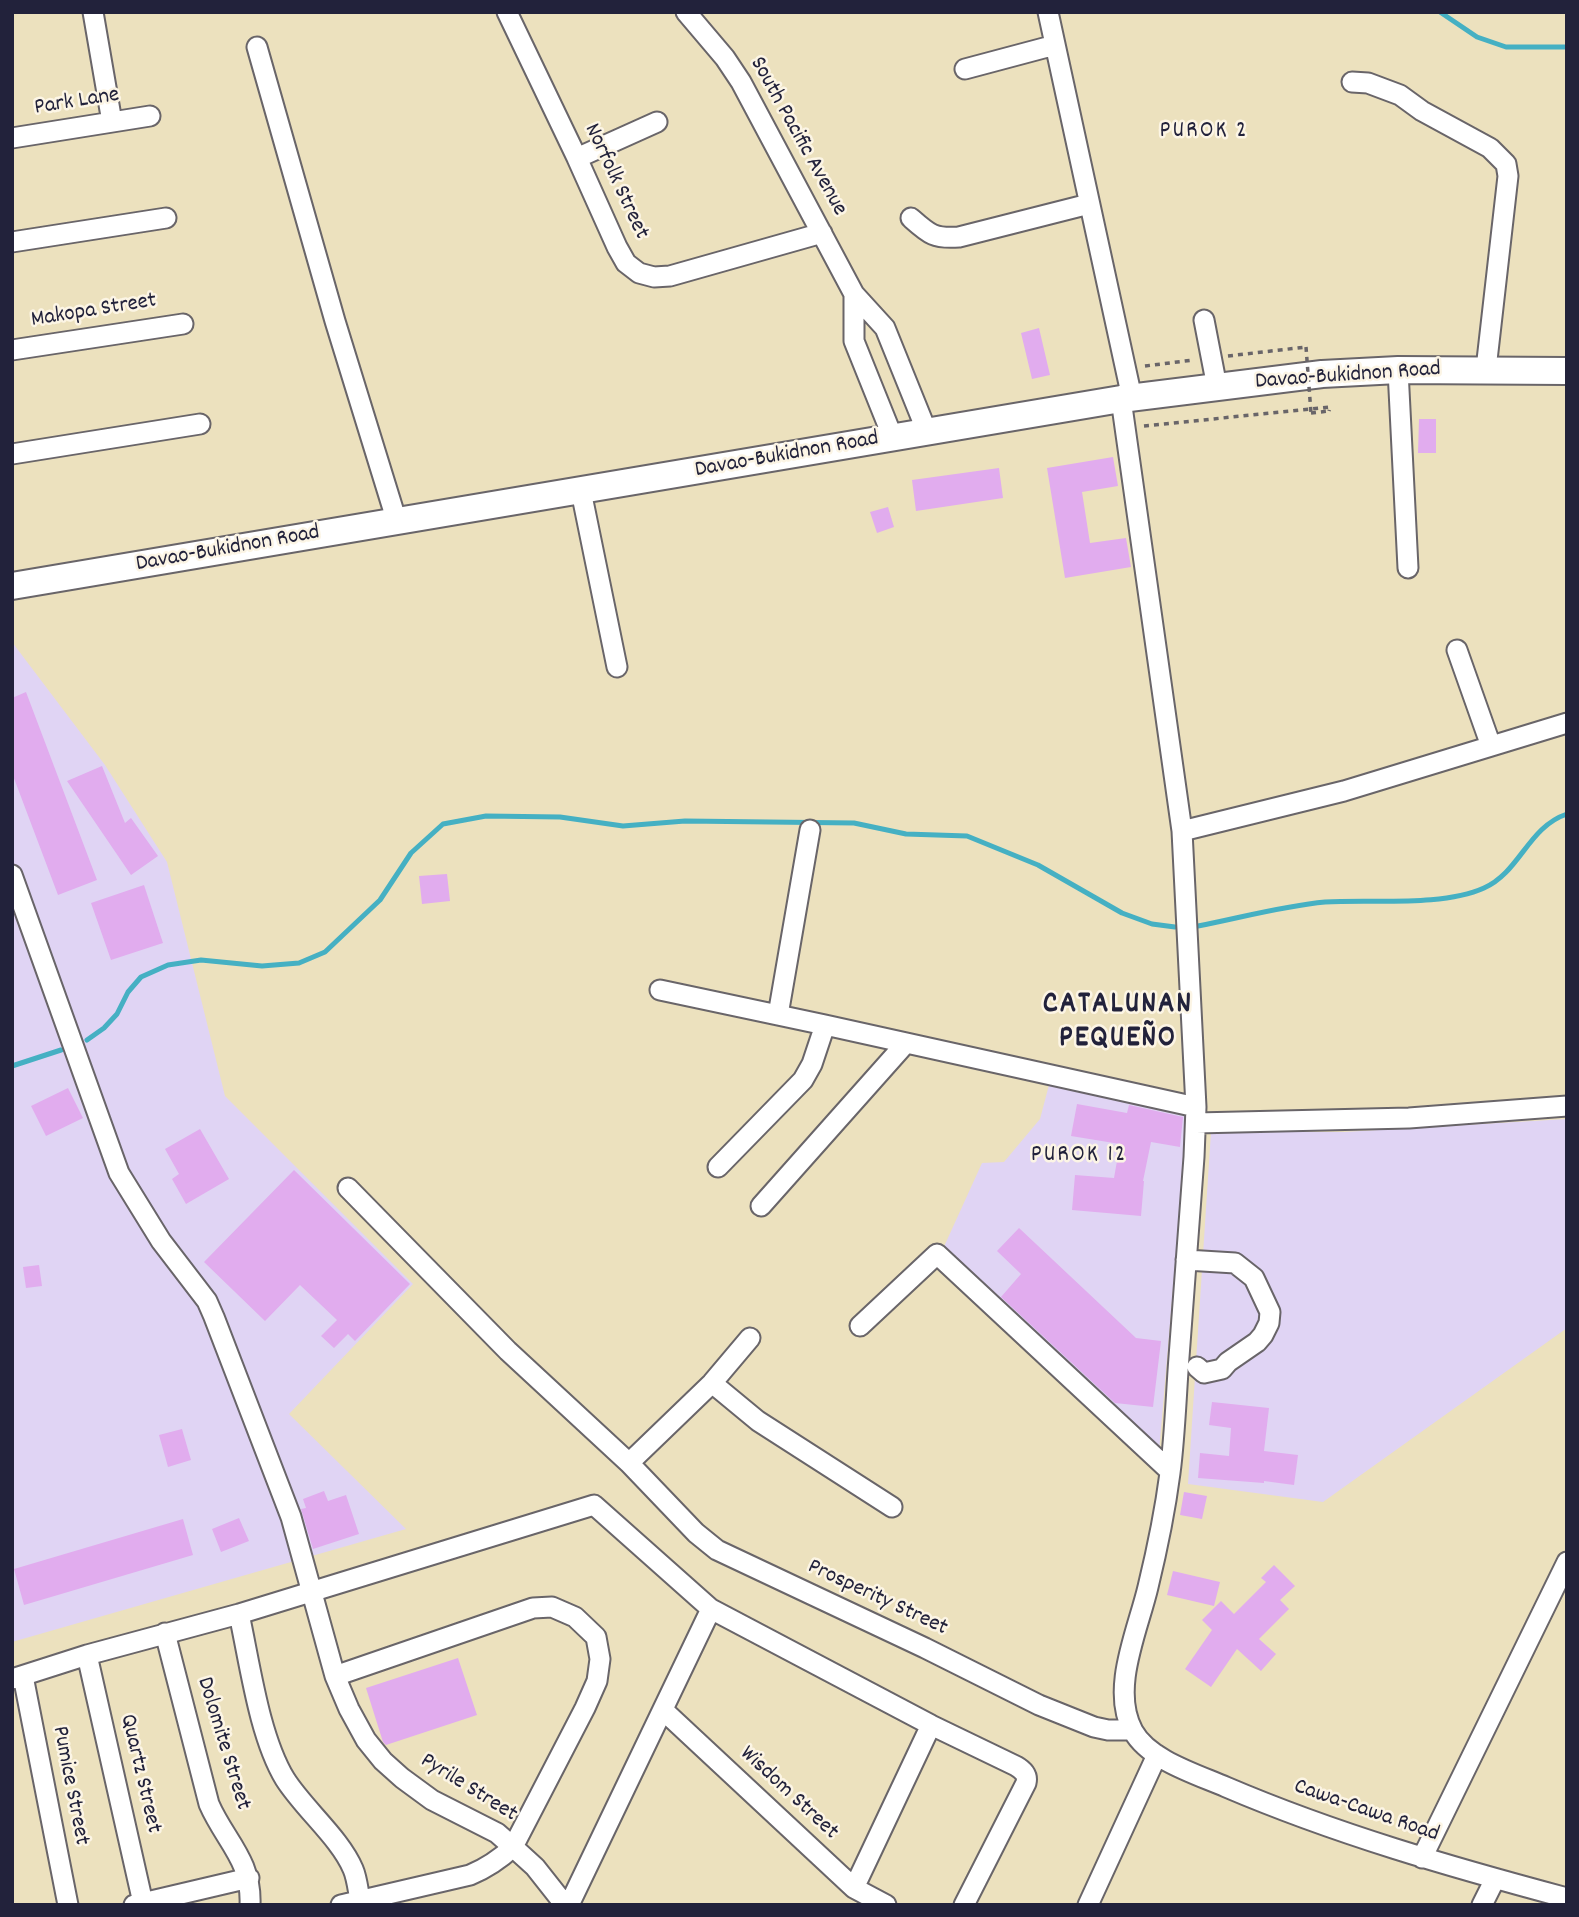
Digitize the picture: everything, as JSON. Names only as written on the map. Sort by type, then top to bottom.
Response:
[{"type":"highway","name":"Davao-Bukidnon Road","points":[[12,586],[1126,399],[1322,373],[1486,369],[1567,371]]},
{"type":"street","points":[[93,12],[112,122]]},
{"type":"street","name":"Norfolk Street","points":[[507,12],[617,247],[626,263],[639,273],[654,277],[670,276],[822,233]]},
{"type":"street","name":"South Pacific Avenue","points":[[686,12],[725,58],[741,82],[854,294],[886,328],[927,432]]},
{"type":"street","points":[[1048,12],[1089,204],[1126,399],[1125,428],[1182,831],[1196,1115],[1180,1227],[1186,1260],[1188,1367],[1161,1528],[1148,1589],[1125,1672],[1123,1692],[1126,1714],[1132,1730]]},
{"type":"street","points":[[965,69],[1055,45]]},
{"type":"street","points":[[257,47],[335,321],[397,522]]},
{"type":"street","points":[[1352,82],[1368,83],[1400,95],[1423,111],[1490,148],[1506,164],[1508,176],[1486,369]]},
{"type":"street","name":"Park Lane","points":[[12,138],[150,117]]},
{"type":"street","points":[[577,158],[657,122]]},
{"type":"street","points":[[911,218],[930,235],[942,239],[1089,204]]},
{"type":"street","points":[[12,242],[166,218]]},
{"type":"street","name":"South Pacific Avenue","points":[[854,294],[854,341],[893,438]]},
{"type":"street","points":[[1204,320],[1217,387]]},
{"type":"street","name":"Makopa Street","points":[[12,350],[183,324]]},
{"type":"street","points":[[1398,370],[1408,568]]},
{"type":"street","points":[[876,395],[907,382]]},
{"type":"street","points":[[12,454],[200,424]]},
{"type":"street","points":[[581,491],[617,667]]},
{"type":"street","points":[[1457,650],[1491,746]]},
{"type":"street","points":[[1182,831],[1332,794],[1567,723]]},
{"type":"street","points":[[778,1015],[810,830]]},
{"type":"street","name":"Pyrile Street","points":[[12,875],[120,1173],[161,1241],[206,1301],[214,1317],[291,1517],[335,1676],[349,1710],[366,1740],[383,1761],[402,1778],[432,1800],[496,1833],[535,1867],[567,1905]]},
{"type":"street","points":[[660,990],[906,1043],[1196,1115],[1409,1118],[1567,1106]]},
{"type":"street","points":[[718,1167],[803,1080],[813,1065],[825,1025]]},
{"type":"street","points":[[761,1206],[906,1043]]},
{"type":"street","name":"Prosperity Street","points":[[348,1188],[508,1352],[629,1463],[696,1533],[717,1550],[1039,1705],[1094,1727],[1132,1730]]},
{"type":"street","points":[[860,1326],[937,1254],[1170,1471]]},
{"type":"street","points":[[1186,1260],[1235,1263],[1254,1278],[1270,1312],[1269,1323],[1263,1335],[1249,1348],[1228,1362],[1223,1358],[1206,1360],[1188,1367]]},
{"type":"street","points":[[629,1463],[712,1383],[750,1338]]},
{"type":"street","points":[[712,1383],[758,1421],[892,1507]]},
{"type":"street","points":[[18,1678],[87,1655],[239,1614],[594,1505],[711,1609],[1025,1773],[1027,1779],[964,1905]]},
{"type":"street","points":[[1422,1858],[1567,1562]]},
{"type":"street","points":[[239,1614],[264,1728],[273,1753],[285,1778],[304,1805],[347,1855],[355,1871],[351,1902],[470,1875],[499,1860],[513,1847],[597,1681],[600,1660],[596,1637],[575,1617],[552,1607],[533,1608],[335,1676]]},
{"type":"street","points":[[567,1905],[711,1609]]},
{"type":"street","name":"Dolomite Street","points":[[165,1633],[209,1804],[249,1878],[250,1905]]},
{"type":"street","name":"Quartz Street","points":[[87,1655],[139,1904]]},
{"type":"street","name":"Pumice Street","points":[[18,1678],[68,1905]]},
{"type":"street","name":"Wisdom Street","points":[[663,1710],[854,1888],[886,1905]]},
{"type":"street","points":[[854,1888],[931,1725]]},
{"type":"street","name":"Cawa-Cawa Road","points":[[1132,1730],[1139,1740],[1157,1755],[1198,1775],[1320,1825],[1422,1858],[1567,1898]]},
{"type":"street","points":[[1088,1905],[1157,1755]]},
{"type":"street","points":[[139,1904],[249,1878]]},
{"type":"street","points":[[1482,1905],[1494,1879]]},
{"type":"path","points":[[1125,428],[1329,407],[1329,411],[1311,413],[1306,347],[1286,349]]},
{"type":"shaded area","points":[[12,642],[105,765],[167,862],[225,1096],[413,1284],[289,1414],[406,1529],[12,1642]]},
{"type":"shaded area","points":[[1049,1085],[1188,1114],[1159,1452],[942,1251],[982,1163],[1004,1162],[1040,1119]]},
{"type":"shaded area","points":[[1567,1119],[1567,1328],[1323,1502],[1188,1484],[1211,1132],[1344,1132]]},
{"type":"building","points":[[1039,328],[1050,375],[1032,379],[1021,333]]},
{"type":"building","points":[[1419,419],[1436,419],[1436,453],[1418,453]]},
{"type":"building","points":[[1113,457],[1118,486],[1082,492],[1090,543],[1126,538],[1131,567],[1065,578],[1047,468]]},
{"type":"building","points":[[999,468],[1003,498],[916,511],[912,480]]},
{"type":"building","points":[[888,507],[894,527],[877,533],[870,512]]},
{"type":"building","points":[[26,692],[97,880],[58,895],[12,773],[12,698]]},
{"type":"building","points":[[102,766],[125,823],[131,818],[158,856],[131,875],[67,781]]},
{"type":"building","points":[[447,874],[450,901],[422,904],[419,876]]},
{"type":"building","points":[[144,885],[163,943],[111,960],[91,903]]},
{"type":"building","points":[[68,1088],[83,1118],[46,1136],[31,1106]]},
{"type":"building","points":[[1077,1104],[1127,1113],[1129,1105],[1183,1117],[1180,1147],[1151,1142],[1143,1181],[1141,1216],[1072,1210],[1075,1175],[1114,1178],[1120,1144],[1071,1136]]},
{"type":"building","points":[[200,1129],[229,1179],[186,1204],[172,1179],[179,1174],[165,1149]]},
{"type":"building","points":[[294,1170],[410,1284],[355,1341],[348,1334],[334,1348],[321,1336],[337,1320],[300,1285],[265,1321],[204,1262]]},
{"type":"building","points":[[1019,1228],[1136,1338],[1161,1341],[1153,1407],[1115,1403],[1001,1297],[1021,1274],[997,1251]]},
{"type":"building","points":[[39,1265],[42,1286],[26,1288],[23,1267]]},
{"type":"building","points":[[1212,1402],[1269,1408],[1264,1451],[1298,1455],[1294,1485],[1198,1478],[1200,1453],[1229,1456],[1231,1428],[1209,1425]]},
{"type":"building","points":[[182,1429],[191,1460],[168,1467],[159,1435]]},
{"type":"building","points":[[324,1491],[328,1501],[346,1495],[359,1534],[313,1549],[301,1509],[306,1508],[303,1499]]},
{"type":"building","points":[[1184,1492],[1207,1496],[1202,1519],[1180,1515]]},
{"type":"building","points":[[239,1518],[249,1541],[221,1552],[212,1529]]},
{"type":"building","points":[[183,1519],[193,1555],[24,1605],[14,1569]]},
{"type":"building","points":[[1274,1565],[1295,1586],[1280,1600],[1289,1609],[1259,1639],[1276,1654],[1261,1671],[1237,1649],[1211,1687],[1185,1669],[1212,1630],[1202,1620],[1221,1601],[1234,1614],[1266,1582],[1261,1578]]},
{"type":"building","points":[[1173,1571],[1220,1582],[1214,1606],[1167,1595]]},
{"type":"building","points":[[458,1658],[477,1715],[386,1745],[366,1688]]},
{"type":"waterway","points":[[1440,12],[1477,37],[1506,47],[1567,47]]},
{"type":"waterway","points":[[1198,926],[1325,902],[1428,900],[1467,894],[1496,881],[1507,872],[1543,829],[1567,814]]},
{"type":"waterway","points":[[87,1040],[117,1014],[128,992],[141,977],[168,965],[201,960],[262,966],[299,963],[325,952],[380,900],[411,853],[443,824],[486,816],[560,817],[623,826],[685,821],[854,823],[906,834],[967,836],[1038,865],[1122,913],[1152,924],[1175,927]]},
{"type":"waterway","points":[[12,1066],[61,1050]]},
{"type":"district","name":"PUROK 2","points":[[1204,133]]},
{"type":"district","name":"CATALUNAN PEQUEÑO","points":[[1118,1024]]},
{"type":"district","name":"PUROK 12","points":[[1079,1157]]}]
